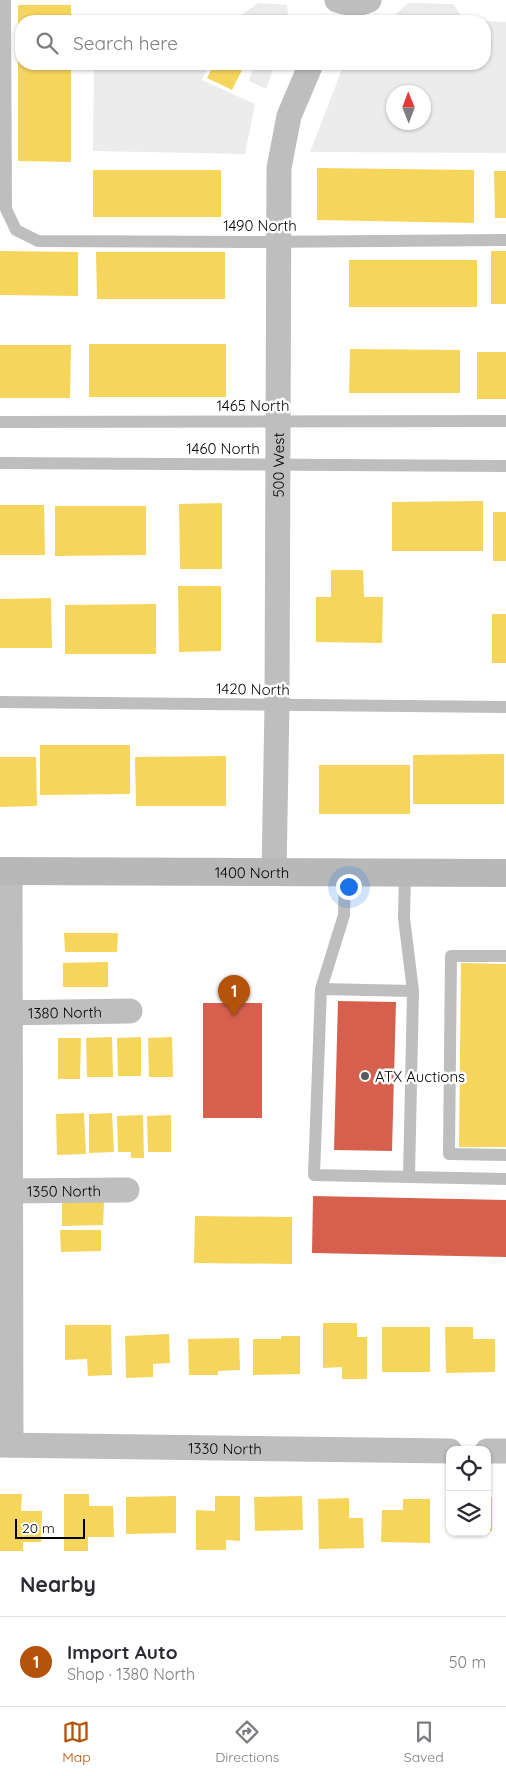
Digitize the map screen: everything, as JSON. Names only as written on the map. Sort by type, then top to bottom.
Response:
[{"type":"main road","name":"1400 North","points":[[5,871],[506,873]]},
{"type":"street","points":[[332,15],[338,0],[350,4],[369,0]]},
{"type":"street","name":"500 West","points":[[274,873],[277,705],[279,168],[289,116],[308,70]]},
{"type":"street","points":[[5,871],[5,1445]]},
{"type":"street","name":"1380 North","points":[[5,1013],[130,1011]]},
{"type":"street","name":"1350 North","points":[[6,1191],[126,1190]]},
{"type":"street","name":"1330 North","points":[[5,1445],[446,1451]]},
{"type":"street","points":[[491,1451],[506,1451]]},
{"type":"lane","name":"1490 North","points":[[5,0],[6,209],[16,230],[38,241],[278,242],[506,240]]},
{"type":"lane","name":"1465 North","points":[[0,422],[506,421]]},
{"type":"lane","name":"1460 North","points":[[0,464],[506,466]]},
{"type":"lane","name":"1420 North","points":[[0,702],[506,707]]},
{"type":"lane","points":[[345,872],[344,915],[321,989],[314,1175],[506,1179]]},
{"type":"lane","points":[[406,873],[404,918],[413,991],[409,1177]]},
{"type":"lane","points":[[506,956],[451,956],[449,1154],[506,1154]]},
{"type":"lane","points":[[321,989],[413,991]]},
{"type":"shaded area","points":[[258,3],[287,5],[288,15],[241,15]]},
{"type":"shaded area","points":[[408,3],[453,4],[461,15],[395,15]]},
{"type":"shaded area","points":[[491,21],[506,22],[506,153],[310,152],[342,70],[491,70]]},
{"type":"shaded area","points":[[94,70],[206,70],[202,80],[255,104],[245,154],[93,151]]},
{"type":"shaded area","points":[[253,70],[273,70],[266,89],[249,81]]},
{"type":"building: Homes","points":[[18,5],[71,5],[71,15],[18,15]]},
{"type":"building: Homes","points":[[18,70],[71,70],[71,162],[18,161]]},
{"type":"building: Homes","points":[[211,70],[242,70],[232,90],[207,78]]},
{"type":"building: Homes","points":[[317,168],[474,170],[474,223],[317,220]]},
{"type":"building: Homes","points":[[93,170],[221,170],[221,217],[93,217]]},
{"type":"building: Homes","points":[[494,171],[506,171],[506,218],[495,218]]},
{"type":"building: Homes","points":[[0,251],[78,252],[78,296],[0,295]]},
{"type":"building: Homes","points":[[491,251],[506,251],[506,304],[491,304]]},
{"type":"building: Homes","points":[[96,252],[225,252],[225,299],[97,299]]},
{"type":"building: Homes","points":[[349,260],[477,260],[477,307],[349,307]]},
{"type":"building: Homes","points":[[89,344],[226,344],[226,397],[89,397]]},
{"type":"building: Homes","points":[[0,345],[71,345],[70,398],[0,398]]},
{"type":"building: Homes","points":[[350,349],[460,350],[460,393],[349,393]]},
{"type":"building: Homes","points":[[477,352],[506,352],[506,399],[477,399]]},
{"type":"building: Homes","points":[[483,501],[483,551],[392,551],[392,502]]},
{"type":"building: Homes","points":[[222,503],[222,569],[180,569],[179,504]]},
{"type":"building: Homes","points":[[0,505],[44,505],[45,555],[0,555]]},
{"type":"building: Homes","points":[[55,506],[146,506],[146,555],[55,556]]},
{"type":"building: Homes","points":[[493,512],[506,512],[506,561],[493,561]]},
{"type":"building: Homes","points":[[331,570],[363,570],[364,597],[383,597],[382,643],[316,642],[316,597],[331,597]]},
{"type":"building: Homes","points":[[178,586],[221,586],[221,651],[179,652]]},
{"type":"building: Homes","points":[[51,598],[52,648],[0,648],[0,599]]},
{"type":"building: Homes","points":[[156,604],[156,654],[65,654],[65,605]]},
{"type":"building: Homes","points":[[492,614],[506,614],[506,663],[492,663]]},
{"type":"building: Homes","points":[[40,745],[130,745],[130,794],[40,795]]},
{"type":"building: Homes","points":[[504,754],[504,804],[413,804],[413,755]]},
{"type":"building: Homes","points":[[226,756],[226,806],[136,806],[135,757]]},
{"type":"building: Homes","points":[[0,757],[36,757],[37,806],[0,807]]},
{"type":"building: Homes","points":[[319,765],[410,765],[410,814],[319,814]]},
{"type":"building: Homes","points":[[64,933],[118,933],[117,952],[65,952]]},
{"type":"building: Homes","points":[[108,962],[108,987],[63,987],[63,963]]},
{"type":"building: Homes","points":[[461,963],[506,964],[506,1147],[459,1147]]},
{"type":"building: Homes","points":[[112,1037],[113,1077],[87,1077],[86,1038]]},
{"type":"building: Homes","points":[[141,1037],[141,1076],[118,1076],[117,1038]]},
{"type":"building: Homes","points":[[172,1037],[173,1077],[149,1077],[148,1038]]},
{"type":"building: Homes","points":[[58,1038],[81,1038],[80,1079],[58,1079]]},
{"type":"building: Homes","points":[[84,1113],[86,1154],[57,1155],[56,1114]]},
{"type":"building: Homes","points":[[112,1113],[114,1152],[89,1153],[89,1114]]},
{"type":"building: Homes","points":[[143,1115],[144,1158],[131,1158],[131,1152],[118,1152],[117,1116]]},
{"type":"building: Homes","points":[[171,1115],[171,1152],[148,1152],[147,1116]]},
{"type":"building: Homes","points":[[62,1202],[104,1202],[103,1225],[62,1226]]},
{"type":"building: Homes","points":[[195,1216],[292,1217],[292,1264],[194,1263]]},
{"type":"building: Homes","points":[[60,1230],[101,1230],[101,1251],[61,1252]]},
{"type":"building: Homes","points":[[323,1323],[357,1323],[357,1337],[367,1337],[367,1379],[342,1379],[342,1367],[323,1368]]},
{"type":"building: Homes","points":[[65,1325],[111,1325],[112,1375],[88,1376],[87,1359],[65,1360]]},
{"type":"building: Homes","points":[[382,1327],[430,1327],[430,1372],[382,1372]]},
{"type":"building: Homes","points":[[445,1327],[473,1327],[473,1339],[495,1339],[495,1372],[446,1373]]},
{"type":"building: Homes","points":[[169,1334],[170,1363],[153,1364],[153,1377],[126,1378],[125,1336]]},
{"type":"building: Homes","points":[[281,1336],[300,1336],[300,1374],[253,1375],[253,1339],[281,1339]]},
{"type":"building: Homes","points":[[239,1338],[240,1370],[218,1371],[218,1375],[189,1375],[188,1339]]},
{"type":"building: Homes","points":[[0,1494],[22,1494],[21,1511],[42,1511],[41,1542],[23,1542],[23,1551],[0,1551]]},
{"type":"building: Homes","points":[[64,1494],[89,1494],[89,1506],[113,1506],[114,1537],[88,1537],[88,1551],[64,1551]]},
{"type":"building: Homes","points":[[176,1496],[176,1533],[126,1534],[126,1497]]},
{"type":"building: Homes","points":[[215,1496],[240,1496],[240,1541],[226,1540],[226,1550],[196,1550],[196,1510],[215,1511]]},
{"type":"building: Homes","points":[[302,1496],[303,1530],[255,1531],[254,1497]]},
{"type":"building: Homes","points":[[491,1497],[492,1497],[491,1531]]},
{"type":"building: Homes","points":[[349,1498],[349,1518],[363,1518],[364,1548],[319,1549],[318,1499]]},
{"type":"building: Homes","points":[[403,1499],[430,1499],[430,1543],[381,1542],[382,1510],[403,1510]]},
{"type":"building: Shops","name":"ATX Auctions","points":[[338,1001],[396,1002],[392,1151],[334,1150]]},
{"type":"building: Shops","points":[[203,1003],[262,1003],[262,1118],[203,1118]]},
{"type":"building: Shops","points":[[313,1196],[506,1200],[506,1257],[312,1253]]},
{"type":"place","name":"Import Auto","points":[[234,1016]]},
{"type":"place","name":"ATX Auctions","points":[[365,1076]]}]
